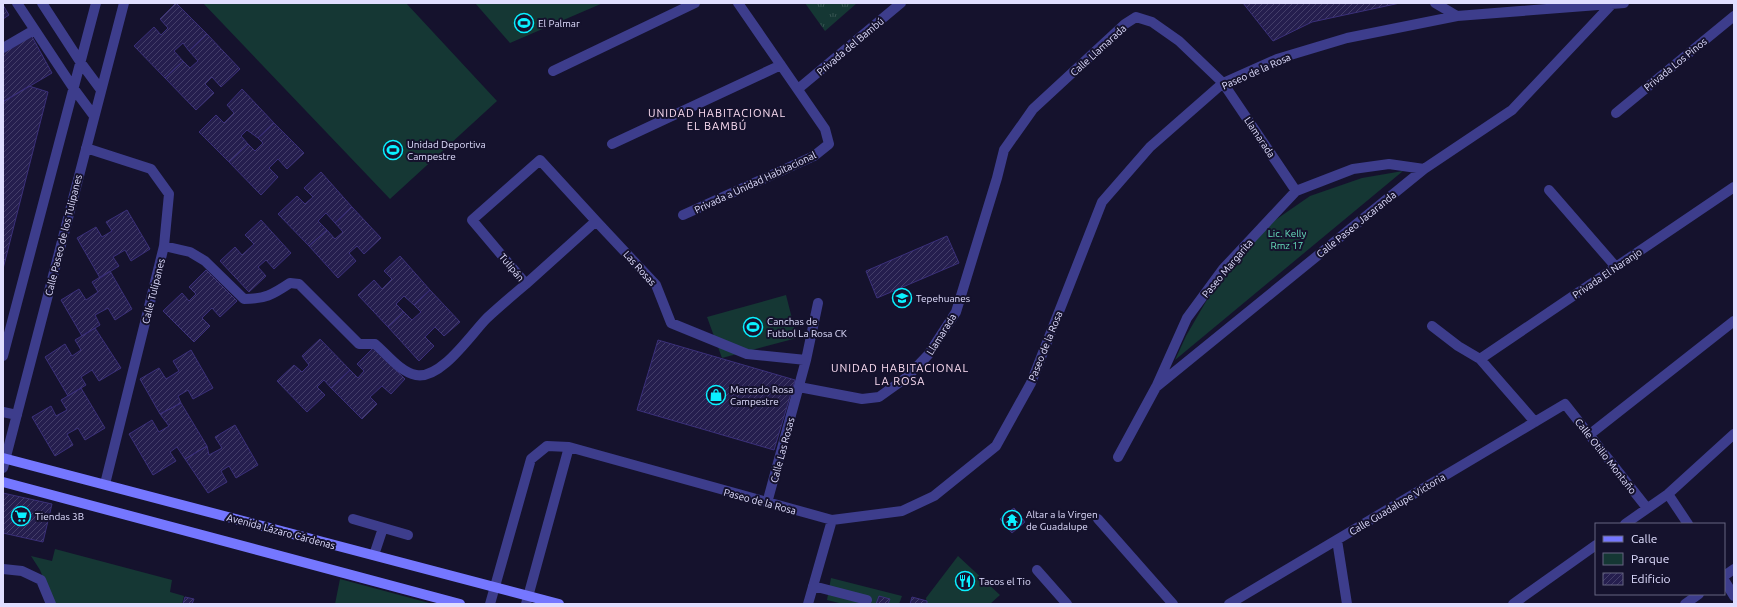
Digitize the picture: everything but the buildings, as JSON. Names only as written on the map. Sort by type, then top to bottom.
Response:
[{"type":"main road","name":"Avenida Lázaro Cárdenas","points":[[4,461],[105,484],[495,587],[527,600],[560,604]]},
{"type":"main road","points":[[3,482],[460,604]]},
{"type":"street","points":[[17,3],[74,89],[94,116]]},
{"type":"street","points":[[42,3],[81,63],[101,90]]},
{"type":"street","points":[[3,356],[96,3]]},
{"type":"street","name":"Calle Paseo de los Tulipanes","points":[[4,461],[124,3]]},
{"type":"street","points":[[553,71],[695,3]]},
{"type":"street","name":"Privada a Unidad Habitacional","points":[[683,215],[814,156],[829,144],[825,128],[738,3]]},
{"type":"street","name":"Privada del Bambú","points":[[798,89],[901,3]]},
{"type":"street","points":[[1435,3],[1457,16]]},
{"type":"street","name":"Paseo de la Rosa","points":[[490,604],[531,459],[547,446],[569,447],[832,520],[902,511],[934,496],[996,446],[1031,383],[1102,202],[1150,147],[1223,83],[1277,59],[1347,38],[1457,16],[1624,3]]},
{"type":"street","name":"Calle Paseo Jacaranda","points":[[1118,457],[1156,387],[1424,169],[1512,110],[1611,5]]},
{"type":"street","name":"Privada Los Pinos","points":[[1616,113],[1734,16]]},
{"type":"street","name":"Calle Llamarada","points":[[1004,150],[1033,109],[1125,24],[1136,17],[1152,22],[1179,41],[1223,83]]},
{"type":"street","points":[[3,48],[34,30]]},
{"type":"street","points":[[612,144],[781,65]]},
{"type":"street","name":"Llamarada","points":[[1223,83],[1296,191]]},
{"type":"street","name":"Calle Tulipanes","points":[[86,148],[151,169],[169,194],[164,246],[105,484]]},
{"type":"street","name":"Llamarada","points":[[799,387],[862,399],[879,398],[907,377],[928,355],[956,312],[997,178],[1004,150]]},
{"type":"street","name":"Tulipán","points":[[164,246],[190,252],[205,261],[244,299],[272,296],[290,283],[300,284],[359,344],[375,344],[405,372],[417,376],[430,373],[449,360],[486,319],[526,284],[472,220],[540,160],[596,222]]},
{"type":"street","name":"Paseo Margarita","points":[[1156,387],[1186,318],[1223,269],[1296,191],[1353,170],[1389,164],[1424,169]]},
{"type":"street","name":"Privada El Naranjo","points":[[1480,359],[1734,187]]},
{"type":"street","points":[[1549,190],[1616,267]]},
{"type":"street","points":[[526,284],[596,222]]},
{"type":"street","name":"Las Rosas","points":[[596,222],[656,285],[671,323],[747,354],[806,360]]},
{"type":"street","name":"Calle Las Rosas","points":[[767,503],[806,360],[818,303]]},
{"type":"street","points":[[1589,435],[1734,321]]},
{"type":"street","points":[[1432,326],[1458,346],[1480,359],[1534,422]]},
{"type":"street","name":"Calle Otilio Montaño","points":[[1565,404],[1647,508]]},
{"type":"street","name":"Calle Guadalupe Victoria","points":[[1229,604],[1565,404]]},
{"type":"street","points":[[3,412],[17,415]]},
{"type":"street","points":[[1626,523],[1668,494],[1734,434]]},
{"type":"street","points":[[527,600],[569,447]]},
{"type":"street","points":[[1668,494],[1687,523]]},
{"type":"street","points":[[353,519],[408,535]]},
{"type":"street","points":[[1098,519],[1174,604]]},
{"type":"street","points":[[808,604],[832,520]]},
{"type":"street","points":[[374,555],[383,528]]},
{"type":"street","points":[[1337,540],[1347,604]]},
{"type":"street","points":[[1513,604],[1595,546]]},
{"type":"street","points":[[3,569],[22,571],[41,580],[51,604]]},
{"type":"street","points":[[1725,575],[1734,569]]},
{"type":"street","points":[[1037,570],[1067,604]]},
{"type":"street","points":[[1725,582],[1734,596]]},
{"type":"street","points":[[813,586],[867,600]]},
{"type":"street","points":[[1686,604],[1698,595]]},
{"type":"green space","name":"Unidad Deportiva Campestre","points":[[203,3],[406,3],[497,101],[390,199]]},
{"type":"green space","name":"El Palmar","points":[[475,3],[603,3],[510,43]]},
{"type":"green space","points":[[805,3],[857,3],[825,31]]},
{"type":"green space","name":"Lic. Kelly Rmz 17","points":[[1403,171],[1175,360],[1186,336],[1208,298],[1239,255],[1271,223],[1310,196],[1362,178]]},
{"type":"green space","name":"Canchas de Futbol La Rosa CK","points":[[786,295],[797,338],[722,358],[707,317]]},
{"type":"green space","points":[[55,549],[172,580],[170,592],[184,596],[182,604],[54,604],[40,570],[31,556],[52,561]]},
{"type":"green space","points":[[958,556],[1000,595],[990,604],[927,604],[926,598]]},
{"type":"green space","points":[[831,578],[902,596],[899,604],[843,604],[827,600]]},
{"type":"green space","points":[[340,579],[433,604],[335,604]]},
{"type":"place","name":"El Palmar","points":[[524,23]]},
{"type":"place","name":"Unidad Deportiva Campestre","points":[[393,150]]},
{"type":"place","name":"Tepehuanes","points":[[902,298]]},
{"type":"place","name":"Canchas de Futbol La Rosa CK","points":[[753,327]]},
{"type":"place","name":"Mercado Rosa Campestre","points":[[716,395]]},
{"type":"place","name":"Tiendas 3B","points":[[21,516]]},
{"type":"place","name":"Altar a la Virgen de Guadalupe","points":[[1012,520]]},
{"type":"place","name":"Tacos el Tio","points":[[965,581]]},
{"type":"district","name":"UNIDAD HABITACIONAL EL BAMBÚ","points":[[717,119]]},
{"type":"district","name":"UNIDAD HABITACIONAL LA ROSA","points":[[900,374]]}]
